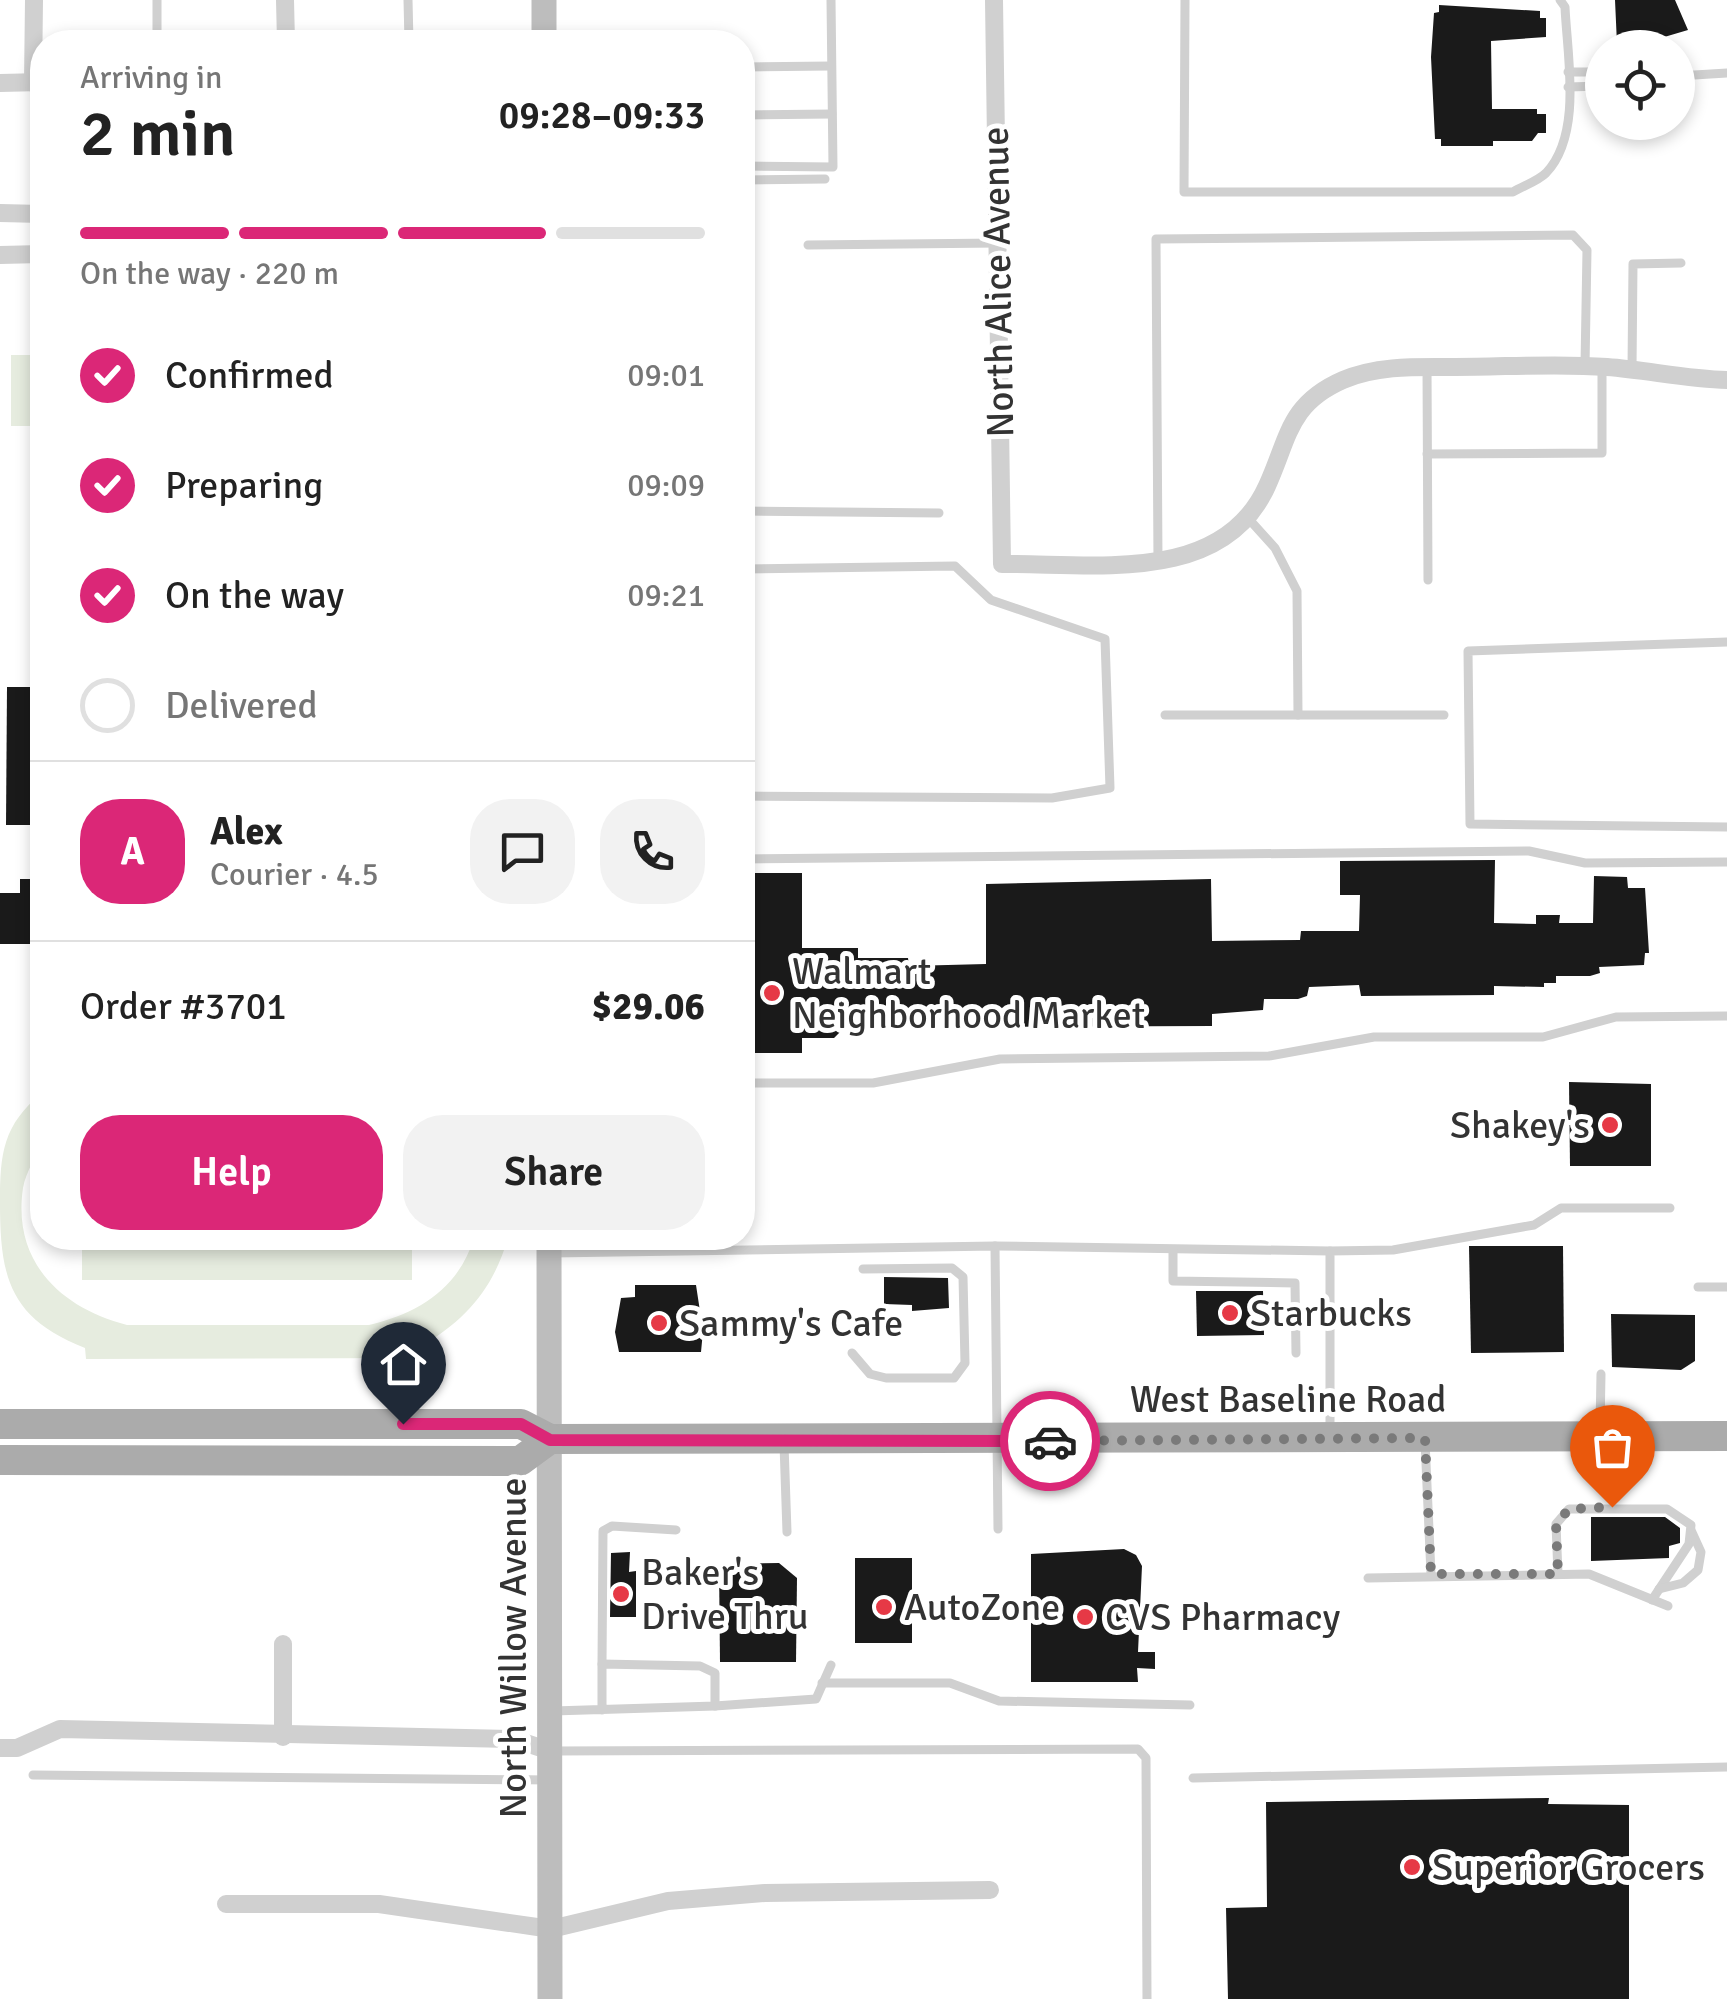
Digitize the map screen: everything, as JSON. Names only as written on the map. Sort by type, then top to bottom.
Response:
[{"type":"main road","name":"West Baseline Road","points":[[0,1424],[521,1424],[550,1440],[1727,1436]]},
{"type":"main road","name":"West Baseline Road","points":[[0,1460],[520,1461],[550,1440]]},
{"type":"street","points":[[34,0],[35,30]]},
{"type":"street","points":[[286,0],[286,30]]},
{"type":"street","points":[[544,0],[544,30]]},
{"type":"street","name":"North Alice Avenue","points":[[994,0],[1002,564],[1158,562]]},
{"type":"street","points":[[0,83],[30,82]]},
{"type":"street","points":[[0,213],[30,214]]},
{"type":"street","points":[[0,255],[30,254]]},
{"type":"street","points":[[1158,562],[1206,548],[1247,517],[1268,483],[1287,429],[1313,398],[1348,378],[1391,368],[1593,366],[1727,380]]},
{"type":"street","name":"North Willow Avenue","points":[[549,1250],[550,1999]]},
{"type":"street","points":[[283,1644],[284,1737]]},
{"type":"street","points":[[0,1748],[16,1748],[60,1730],[514,1740],[550,1751]]},
{"type":"street","points":[[226,1904],[379,1904],[551,1929],[668,1901],[990,1890]]},
{"type":"lane","points":[[157,0],[157,30]]},
{"type":"lane","points":[[408,0],[409,30]]},
{"type":"lane","points":[[755,166],[833,167],[831,0]]},
{"type":"lane","points":[[1185,0],[1184,192],[1513,192],[1545,175],[1561,151],[1568,72],[1565,6],[1560,0]]},
{"type":"lane","points":[[755,67],[832,66]]},
{"type":"lane","points":[[1568,72],[1585,72]]},
{"type":"lane","points":[[1695,75],[1727,73]]},
{"type":"lane","points":[[1568,86],[1585,86]]},
{"type":"lane","points":[[755,115],[832,114]]},
{"type":"lane","points":[[755,180],[825,179]]},
{"type":"lane","points":[[1158,562],[1156,239],[1573,235],[1587,250],[1602,454],[1427,454]]},
{"type":"lane","points":[[808,244],[998,243]]},
{"type":"lane","points":[[1632,369],[1633,264],[1681,263]]},
{"type":"lane","points":[[1427,367],[1428,580]]},
{"type":"lane","points":[[755,511],[939,513]]},
{"type":"lane","points":[[1247,517],[1275,548],[1297,591],[1298,715]]},
{"type":"lane","points":[[755,569],[956,566],[991,600],[1105,639],[1110,788],[1052,798],[755,796]]},
{"type":"lane","points":[[1727,642],[1468,651],[1470,824],[1727,827]]},
{"type":"lane","points":[[1165,715],[1444,715]]},
{"type":"lane","points":[[755,859],[1529,851],[1585,863],[1727,862]]},
{"type":"lane","points":[[755,1084],[873,1083],[1000,1059],[1268,1056],[1374,1038],[1544,1038],[1616,1017],[1727,1016]]},
{"type":"lane","points":[[755,1245],[1393,1250],[1534,1225],[1561,1208],[1670,1208]]},
{"type":"lane","points":[[996,1246],[998,1529]]},
{"type":"lane","points":[[1173,1250],[1173,1281],[1295,1283],[1296,1353]]},
{"type":"lane","points":[[1330,1250],[1330,1438]]},
{"type":"lane","points":[[852,1353],[870,1374],[886,1378],[954,1378],[965,1363],[963,1278],[952,1268],[864,1269]]},
{"type":"lane","points":[[1698,1287],[1727,1287]]},
{"type":"lane","points":[[1600,1436],[1601,1374]]},
{"type":"lane","points":[[1425,1438],[1431,1574]]},
{"type":"lane","points":[[784,1440],[787,1532]]},
{"type":"lane","points":[[1558,1574],[1556,1524],[1569,1509],[1667,1509],[1680,1514],[1701,1552],[1698,1570],[1683,1583],[1660,1589]]},
{"type":"lane","points":[[602,1710],[604,1531],[612,1526],[676,1530]]},
{"type":"lane","points":[[1652,1600],[1689,1544],[1691,1529]]},
{"type":"lane","points":[[1368,1578],[1589,1574],[1668,1606]]},
{"type":"lane","points":[[602,1664],[700,1666],[715,1674],[714,1706]]},
{"type":"lane","points":[[550,1712],[816,1699],[831,1665]]},
{"type":"lane","points":[[822,1684],[950,1683],[999,1701],[1190,1705]]},
{"type":"lane","points":[[550,1751],[1138,1750],[1146,1758],[1147,1999]]},
{"type":"lane","points":[[1193,1778],[1727,1767]]},
{"type":"lane","points":[[33,1774],[550,1780]]},
{"type":"shaded area","points":[[11,355],[30,355],[30,426],[11,426]]},
{"type":"shaded area","points":[[29,1105],[30,1168],[23,1188],[22,1214],[25,1238],[34,1259],[62,1294],[81,1307],[127,1325],[369,1325],[404,1314],[434,1296],[458,1271],[469,1250],[504,1250],[476,1302],[451,1326],[420,1347],[420,1358],[86,1359],[85,1348],[40,1323],[25,1308],[7,1273],[1,1229],[1,1169],[6,1141]]},
{"type":"shaded area","points":[[82,1250],[412,1250],[412,1280],[82,1280]]},
{"type":"building","points":[[1615,0],[1675,0],[1688,30],[1616,30]]},
{"type":"building","points":[[1439,5],[1540,11],[1540,18],[1546,18],[1546,37],[1491,41],[1492,109],[1537,109],[1537,114],[1546,114],[1546,133],[1538,133],[1532,141],[1493,141],[1493,146],[1441,146],[1441,139],[1435,139],[1431,57],[1434,13],[1439,12]]},
{"type":"building","points":[[7,687],[30,687],[30,825],[6,825]]},
{"type":"building","points":[[1495,860],[1494,923],[1536,924],[1536,915],[1560,915],[1559,923],[1593,923],[1594,876],[1627,877],[1628,888],[1645,888],[1649,953],[1645,953],[1644,965],[1599,967],[1600,973],[1590,976],[1556,976],[1556,983],[1544,983],[1544,987],[1494,986],[1494,995],[1361,996],[1359,985],[1309,987],[1307,996],[1298,999],[1264,999],[1263,1010],[1212,1014],[1212,1026],[987,1027],[987,1020],[880,1020],[880,1026],[843,1029],[834,1038],[802,1038],[802,1053],[755,1053],[755,873],[802,873],[802,948],[858,948],[858,958],[908,958],[909,966],[986,964],[986,884],[1211,879],[1212,941],[1300,940],[1301,931],[1359,931],[1360,895],[1340,895],[1340,861]]},
{"type":"building","points":[[20,879],[30,879],[30,944],[0,944],[0,893],[20,893]]},
{"type":"building","name":"Shakey's","points":[[1569,1082],[1651,1084],[1651,1166],[1570,1166]]},
{"type":"building","points":[[1469,1246],[1563,1246],[1564,1352],[1471,1353]]},
{"type":"building","points":[[884,1277],[948,1278],[949,1308],[912,1311],[912,1305],[884,1304]]},
{"type":"building","name":"Sammy's Cafe","points":[[635,1285],[696,1285],[703,1331],[701,1352],[619,1352],[615,1332],[621,1298],[635,1297]]},
{"type":"building","name":"Starbucks","points":[[1196,1291],[1263,1291],[1264,1335],[1197,1336]]},
{"type":"building","points":[[1611,1314],[1695,1315],[1695,1361],[1681,1370],[1612,1367]]},
{"type":"building","points":[[1591,1517],[1665,1517],[1680,1528],[1680,1543],[1669,1546],[1669,1558],[1591,1561]]},
{"type":"building","name":"CVS Pharmacy","points":[[1124,1549],[1136,1555],[1142,1566],[1138,1652],[1155,1652],[1155,1669],[1137,1668],[1138,1682],[1031,1682],[1031,1554]]},
{"type":"building","name":"Baker's Drive Thru","points":[[630,1552],[629,1572],[636,1571],[636,1617],[610,1617],[611,1553]]},
{"type":"building","name":"AutoZone","points":[[855,1558],[912,1558],[912,1643],[855,1643]]},
{"type":"building","points":[[779,1563],[797,1578],[796,1662],[720,1662],[719,1564]]},
{"type":"building","name":"Superior Grocers","points":[[1549,1798],[1548,1804],[1629,1805],[1629,1999],[1228,1999],[1226,1908],[1267,1907],[1266,1802]]},
{"type":"way so far","points":[[1050,1441],[1425,1438],[1431,1574],[1558,1574],[1556,1524],[1569,1509],[1612,1507]]},
{"type":"place","name":"Walmart Neighborhood Market","points":[[772,993]]},
{"type":"place","name":"Shakey's","points":[[1610,1125]]},
{"type":"place","name":"Starbucks","points":[[1230,1313]]},
{"type":"place","name":"Sammy's Cafe","points":[[659,1323]]},
{"type":"place","name":"Baker's Drive Thru","points":[[621,1594]]},
{"type":"place","name":"AutoZone","points":[[884,1607]]},
{"type":"place","name":"CVS Pharmacy","points":[[1085,1617]]},
{"type":"place","name":"Superior Grocers","points":[[1412,1867]]},
{"type":"route","points":[[403,1424],[521,1424],[550,1440],[1050,1441]]}]
